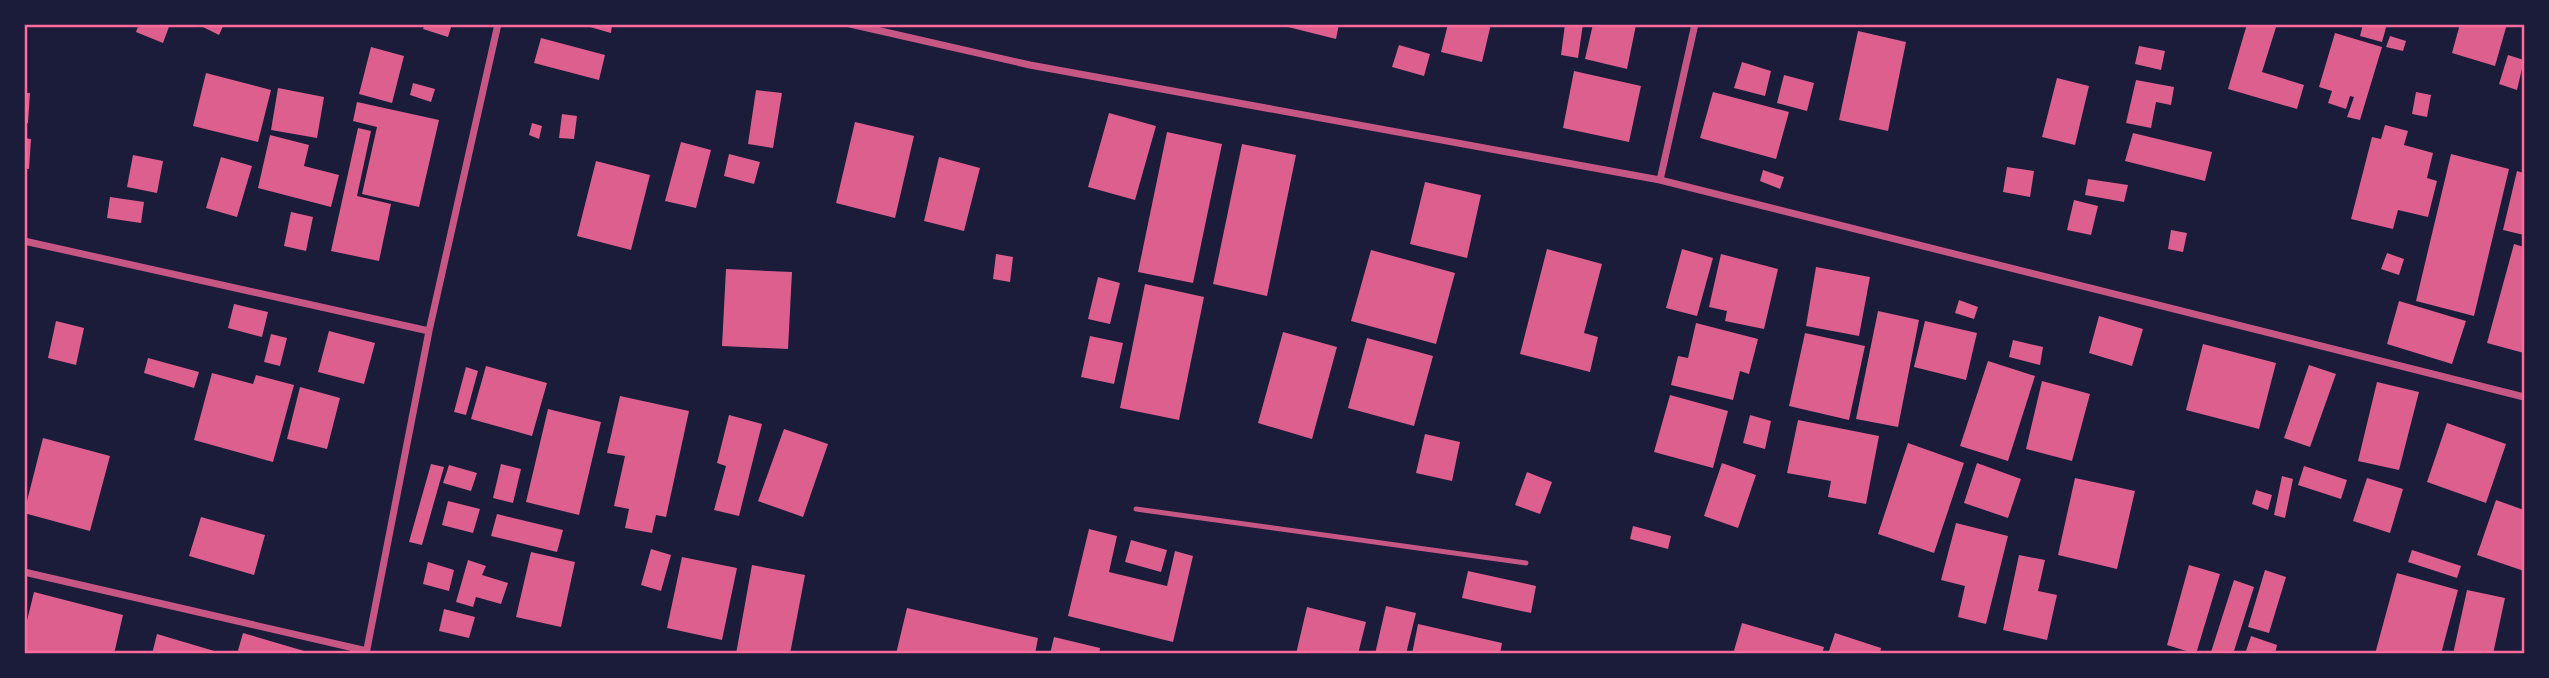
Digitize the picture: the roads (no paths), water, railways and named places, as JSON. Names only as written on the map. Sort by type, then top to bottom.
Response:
[{"type":"street","points":[[24,572],[366,652],[429,331],[498,24]]},
{"type":"street","points":[[850,24],[1030,65],[1660,180],[2525,397]]},
{"type":"street","points":[[1660,180],[1695,24]]},
{"type":"street","points":[[24,241],[429,331]]},
{"type":"lane","points":[[1136,509],[1526,563]]}]
